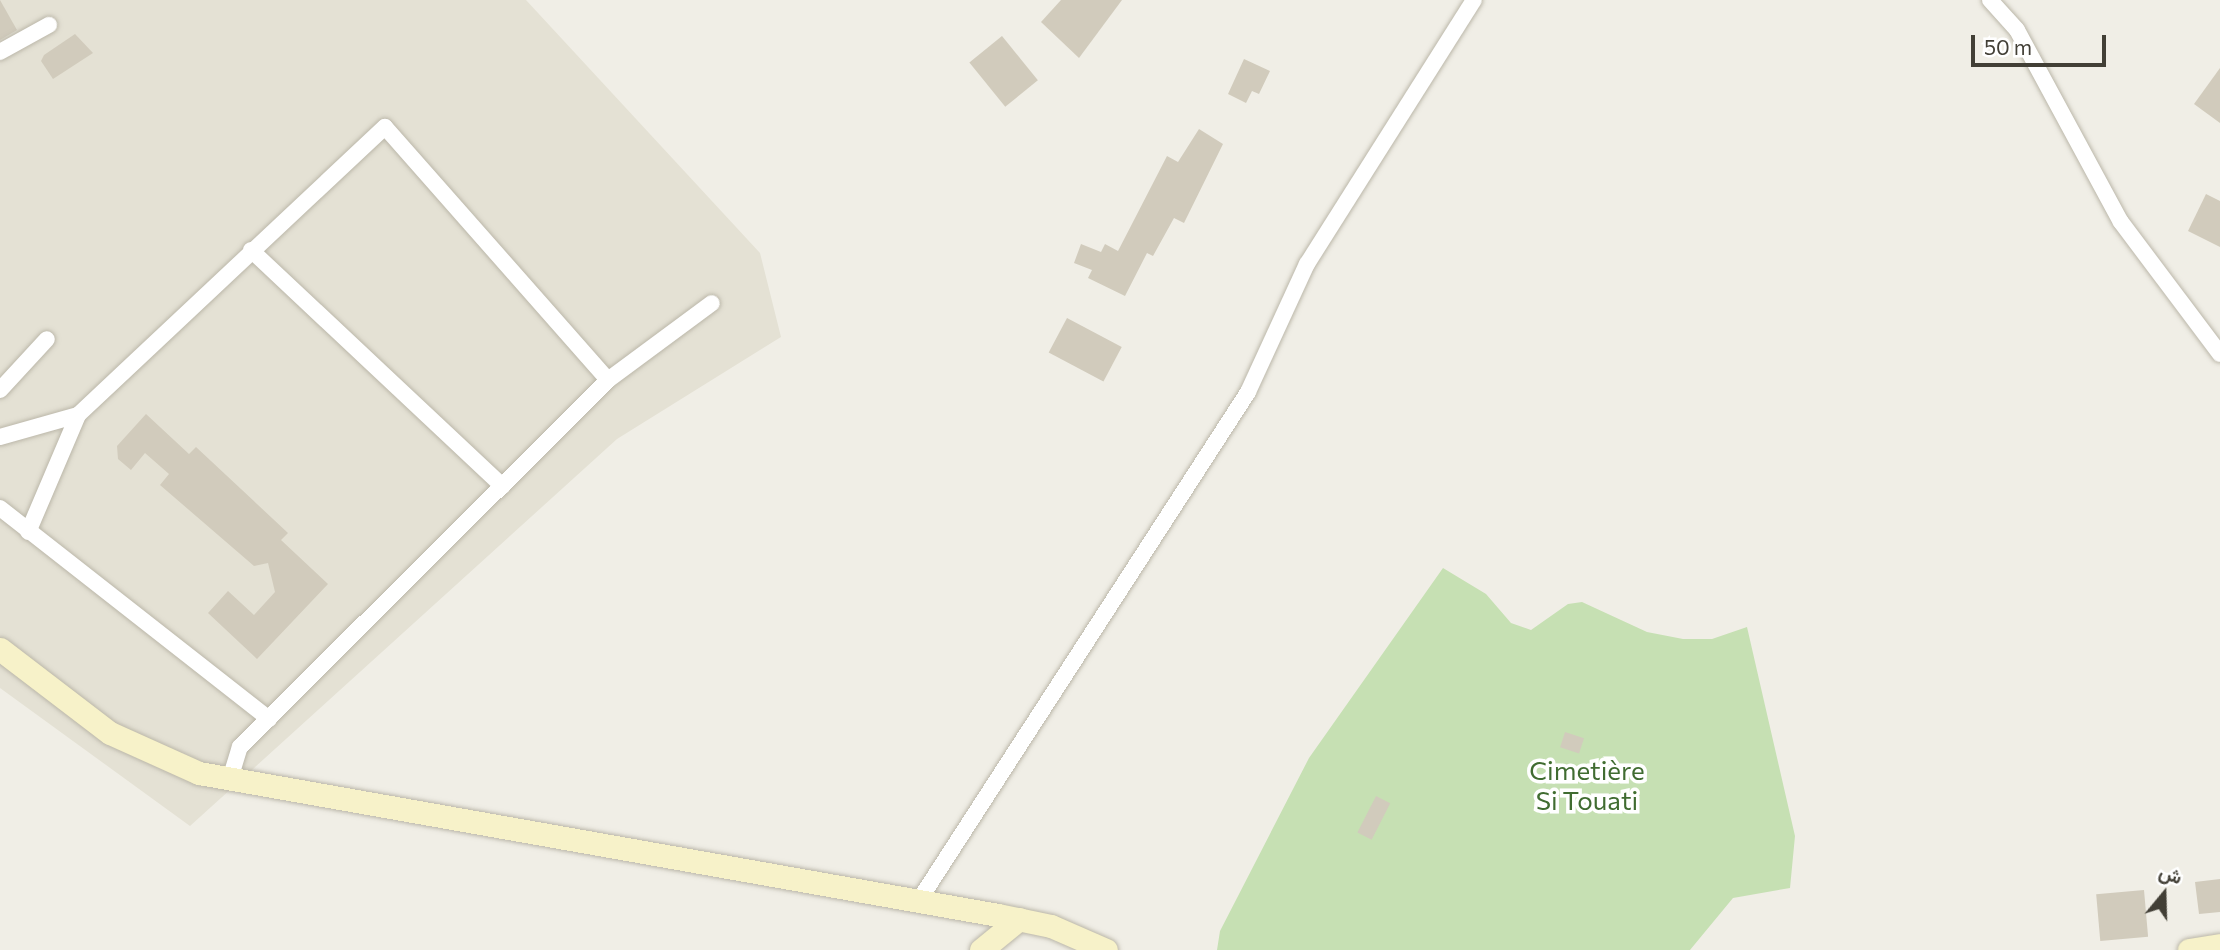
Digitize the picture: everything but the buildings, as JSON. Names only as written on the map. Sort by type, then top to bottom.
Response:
[{"type":"main road","points":[[0,649],[110,733],[199,773],[1019,919],[1051,926],[1106,950]]},
{"type":"main road","points":[[981,950],[1019,919]]},
{"type":"main road","points":[[2189,950],[2220,945]]},
{"type":"street","points":[[918,902],[1248,391],[1307,264],[1474,0]]},
{"type":"street","points":[[1990,0],[2028,50],[2121,222],[2220,354]]},
{"type":"street","points":[[0,51],[50,25]]},
{"type":"street","points":[[28,532],[78,415],[385,127],[608,380]]},
{"type":"street","points":[[251,250],[502,486]]},
{"type":"street","points":[[230,779],[240,747],[608,380],[712,303]]},
{"type":"street","points":[[0,390],[47,340]]},
{"type":"street","points":[[0,438],[78,415]]},
{"type":"street","points":[[0,508],[269,719]]},
{"type":"shaded area","points":[[0,0],[526,0],[760,253],[781,337],[617,439],[190,826],[0,688]]},
{"type":"green space","name":"Cimetière Si Touati","points":[[1443,568],[1486,594],[1511,623],[1531,630],[1568,604],[1582,602],[1647,632],[1683,639],[1712,639],[1747,627],[1795,836],[1790,888],[1733,898],[1690,950],[1217,950],[1220,931],[1309,758]]}]
